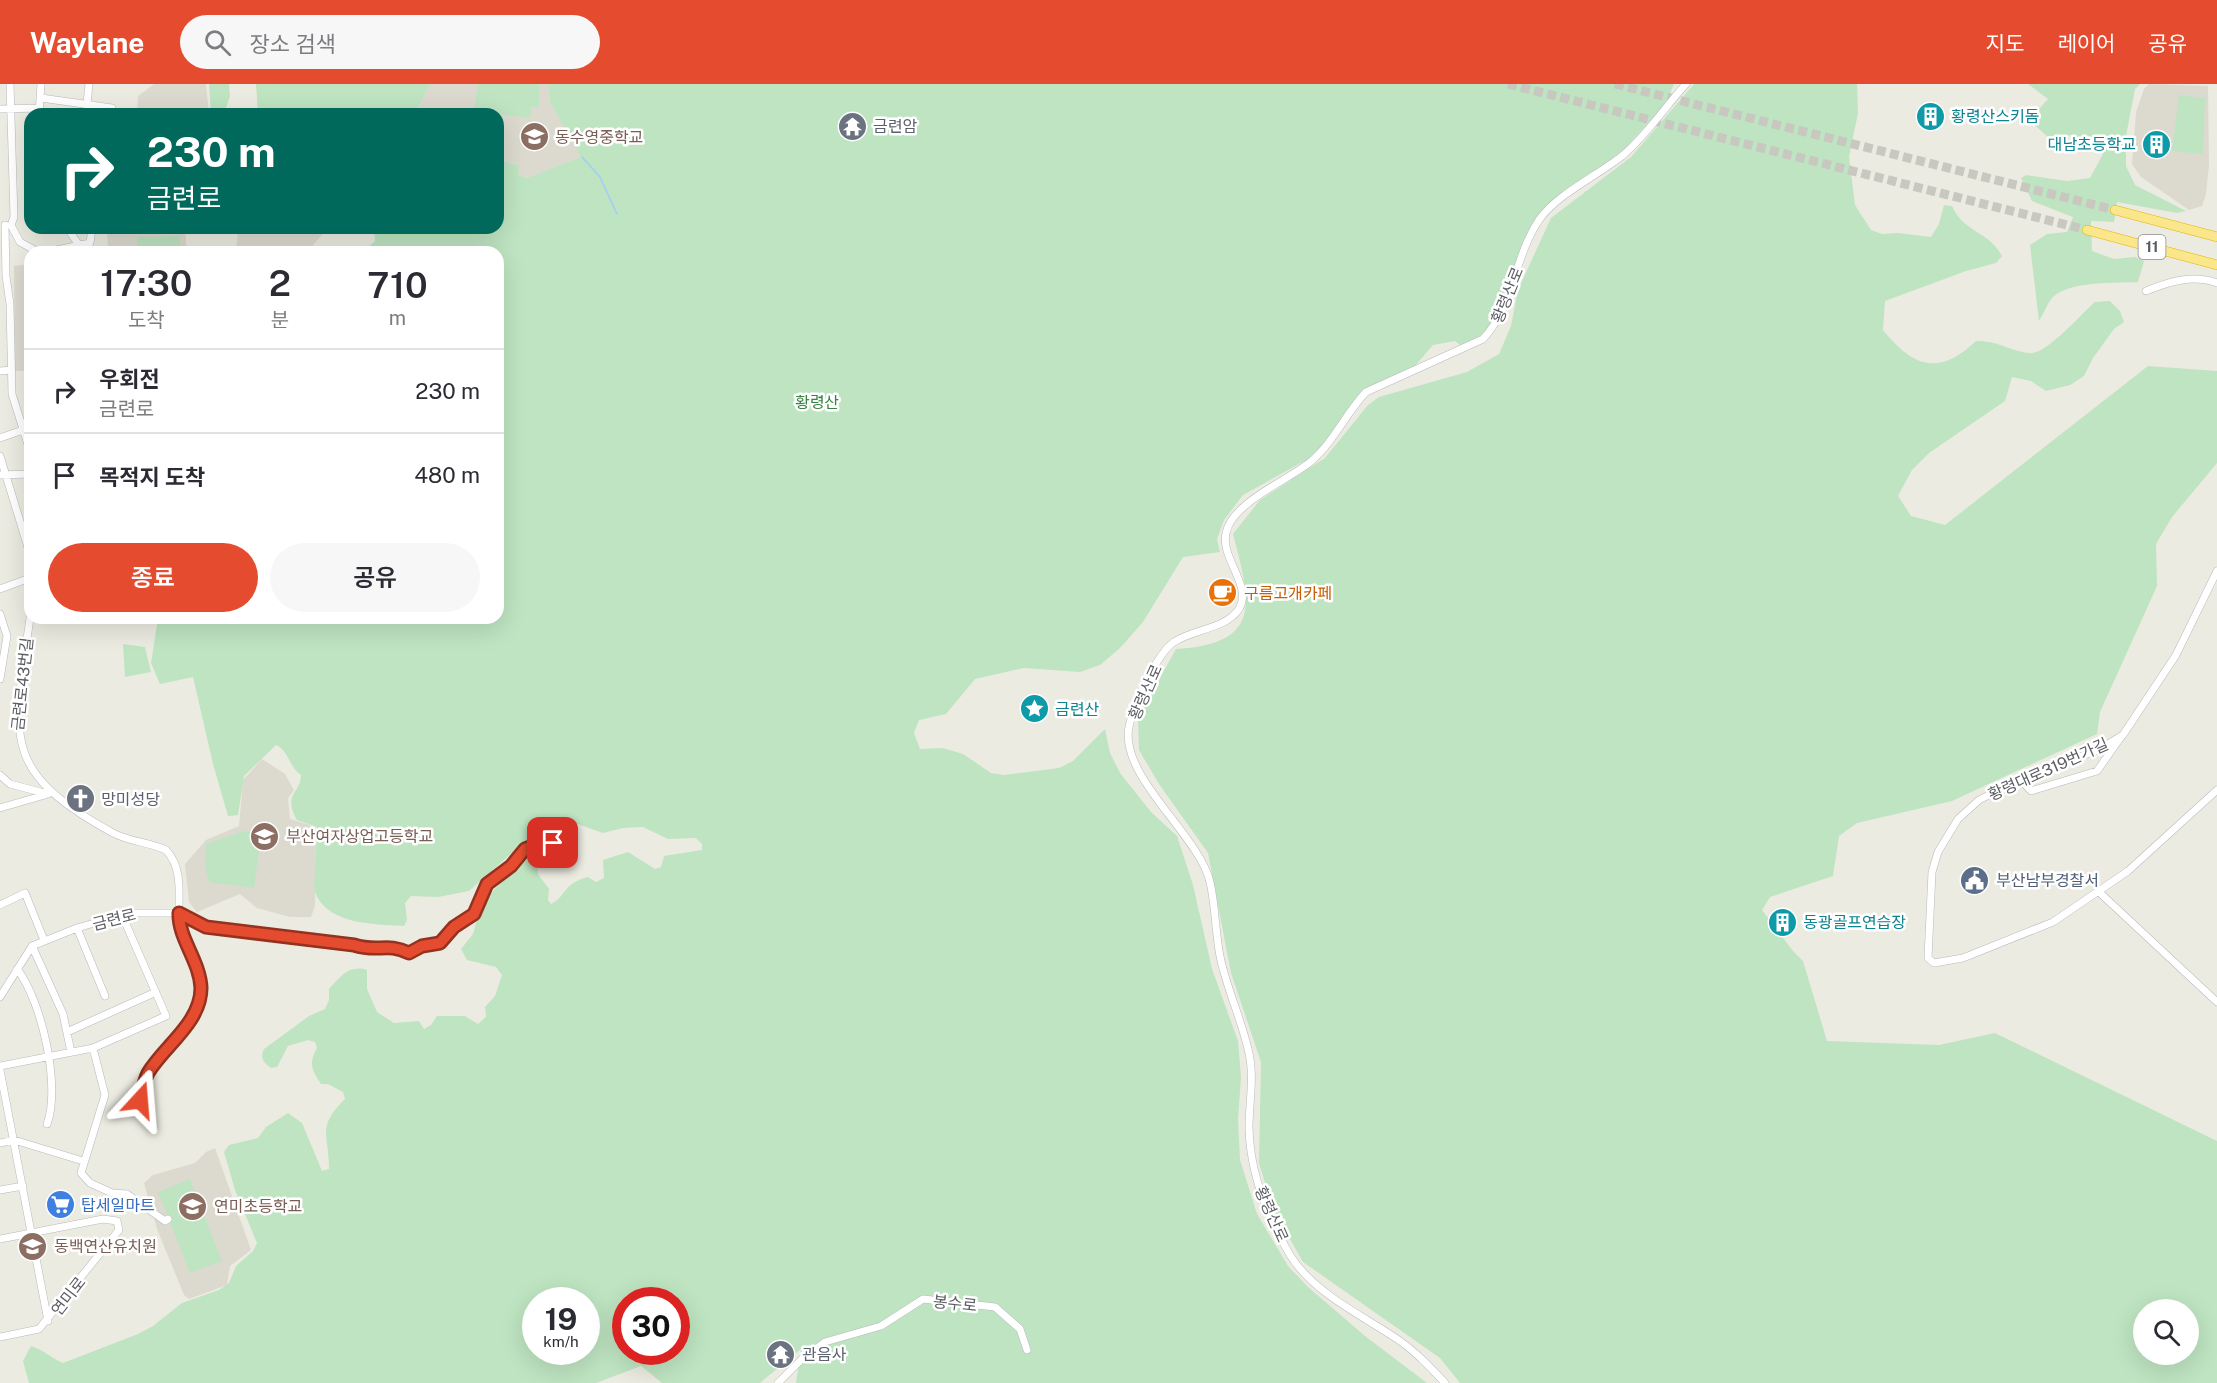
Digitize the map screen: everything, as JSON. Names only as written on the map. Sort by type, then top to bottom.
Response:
[{"type":"highway","name":"11","points":[[2115,210],[2217,237]]},
{"type":"highway","name":"11","points":[[2087,230],[2217,265]]},
{"type":"street","points":[[10,84],[13,109],[14,217],[5,225],[3,277],[10,304],[12,394],[24,433]]},
{"type":"street","points":[[39,108],[41,84]]},
{"type":"street","points":[[87,108],[89,84]]},
{"type":"street","name":"황령산로","points":[[1444,1383],[1402,1343],[1354,1311],[1298,1267],[1261,1196],[1251,1159],[1252,1078],[1249,1049],[1231,1000],[1220,957],[1210,883],[1202,860],[1136,765],[1128,730],[1163,652],[1174,641],[1225,620],[1236,612],[1242,601],[1241,589],[1226,549],[1225,534],[1230,522],[1247,504],[1310,463],[1331,441],[1354,405],[1366,393],[1379,385],[1483,339],[1494,328],[1504,309],[1518,267],[1540,219],[1571,191],[1623,155],[1686,84]]},
{"type":"street","points":[[41,98],[112,108]]},
{"type":"street","points":[[0,109],[24,110]]},
{"type":"street","points":[[5,225],[20,242],[27,246]]},
{"type":"street","points":[[71,234],[79,245]]},
{"type":"street","points":[[75,246],[90,243],[91,234]]},
{"type":"street","points":[[2146,291],[2170,281],[2196,280],[2217,283]]},
{"type":"street","points":[[0,371],[11,370]]},
{"type":"street","points":[[0,438],[23,430]]},
{"type":"street","points":[[0,456],[3,475],[24,536]]},
{"type":"street","points":[[3,475],[24,474]]},
{"type":"street","name":"황령대로319번가길","points":[[2217,571],[2176,655],[2142,710],[2123,735],[2098,750],[2020,779],[1965,809],[1938,852],[1932,872],[1928,958],[1934,963],[1948,963],[2025,936],[2053,922],[2127,871],[2217,790]]},
{"type":"street","points":[[0,589],[24,580]]},
{"type":"street","points":[[0,614],[3,637],[0,679]]},
{"type":"street","name":"금련로43번길","points":[[29,624],[15,723],[16,740],[28,772],[48,794],[115,834],[166,850],[172,856],[177,871],[180,898],[178,923],[196,963],[201,986],[200,999],[181,1034],[148,1073],[140,1100]]},
{"type":"street","points":[[2020,779],[2031,791],[2097,771],[2123,735]]},
{"type":"street","points":[[0,775],[10,784],[48,794]]},
{"type":"street","points":[[0,808],[48,794]]},
{"type":"street","name":"금련로","points":[[32,946],[77,928],[137,912],[179,913],[206,927],[354,945],[370,950],[393,945],[409,953],[422,946],[440,943],[454,927],[474,914],[487,884],[511,866],[525,849],[540,843],[565,843]]},
{"type":"street","points":[[2098,892],[2217,1002]]},
{"type":"street","points":[[0,905],[25,894],[44,940]]},
{"type":"street","points":[[48,1321],[0,1068],[93,1048],[166,1016],[122,915]]},
{"type":"street","points":[[77,928],[105,996]]},
{"type":"street","points":[[0,997],[32,946]]},
{"type":"street","points":[[32,946],[63,1014],[71,1052]]},
{"type":"street","points":[[17,969],[23,976],[42,1024],[54,1089],[53,1109],[47,1124]]},
{"type":"street","points":[[67,1032],[156,992]]},
{"type":"street","points":[[93,1048],[105,1095],[81,1173],[90,1183],[112,1193],[127,1194],[165,1221],[168,1219]]},
{"type":"street","points":[[0,1143],[14,1140],[83,1161]]},
{"type":"street","points":[[0,1190],[23,1186]]},
{"type":"street","name":"연미로","points":[[0,1337],[39,1329],[48,1321],[119,1230],[117,1221],[103,1219],[31,1233]]},
{"type":"street","points":[[0,1239],[31,1233]]},
{"type":"street","name":"봉수로","points":[[778,1383],[802,1359],[825,1342],[881,1326],[923,1299],[994,1307],[1020,1329],[1027,1350]]},
{"type":"shaded area","points":[[154,84],[206,84],[208,108],[137,108],[138,96]]},
{"type":"shaded area","name":"동수영중학교","points":[[430,84],[548,84],[550,102],[582,157],[528,178],[518,174],[519,165],[504,161],[504,108],[418,108]]},
{"type":"shaded area","points":[[2149,84],[2208,86],[2209,165],[2206,194],[2202,206],[2189,210],[2141,177],[2132,164],[2136,112],[2144,89]]},
{"type":"shaded area","points":[[107,234],[186,234],[186,246],[108,246]]},
{"type":"shaded area","points":[[238,234],[323,234],[312,246],[236,246]]},
{"type":"shaded area","points":[[24,265],[24,371],[15,371],[14,266]]},
{"type":"shaded area","name":"부산여자상업고등학교","points":[[262,759],[285,774],[294,790],[288,798],[290,819],[310,825],[316,833],[315,906],[311,917],[290,917],[257,908],[240,894],[197,912],[189,902],[185,864],[206,840],[239,826],[243,780]]},
{"type":"shaded area","name":"연미초등학교","points":[[215,1148],[251,1250],[230,1266],[227,1285],[189,1299],[184,1295],[157,1229],[144,1183],[153,1175],[195,1163],[206,1152]]},
{"type":"green space","points":[[209,84],[229,84],[230,96],[226,108],[211,108]]},
{"type":"green space","points":[[256,84],[430,84],[418,108],[258,108]]},
{"type":"green space","points":[[478,84],[539,84],[539,107],[531,107],[530,118],[504,115],[504,108],[474,108]]},
{"type":"green space","name":"황령산","points":[[548,84],[1674,84],[1667,100],[1657,113],[1624,149],[1547,209],[1512,273],[1492,325],[1477,339],[1460,345],[1455,341],[1433,345],[1414,367],[1368,388],[1357,397],[1321,447],[1308,459],[1243,495],[1224,520],[1217,539],[1220,552],[1183,557],[1143,622],[1120,648],[1100,665],[1080,672],[1024,668],[975,679],[946,714],[919,720],[914,733],[920,749],[943,748],[963,754],[991,773],[1004,775],[1059,768],[1073,761],[1105,729],[1110,753],[1120,773],[1151,812],[1177,836],[1193,885],[1212,969],[1238,1041],[1241,1077],[1238,1119],[1240,1160],[1257,1214],[1288,1266],[1308,1287],[1365,1336],[1427,1383],[796,1383],[801,1349],[760,1383],[662,1383],[641,1366],[596,1383],[29,1383],[23,1361],[31,1346],[63,1363],[138,1334],[153,1326],[182,1303],[219,1290],[229,1283],[236,1266],[253,1251],[257,1243],[235,1190],[224,1152],[229,1145],[258,1138],[266,1127],[288,1113],[302,1123],[322,1171],[329,1169],[327,1124],[345,1099],[343,1092],[328,1084],[321,1084],[315,1075],[312,1063],[317,1048],[315,1042],[308,1040],[288,1046],[277,1067],[268,1066],[262,1055],[264,1049],[309,1016],[325,1009],[329,1000],[329,989],[345,973],[355,969],[367,970],[367,989],[377,1012],[394,1023],[419,1021],[424,1029],[431,1025],[437,1016],[465,1016],[478,1024],[486,1017],[485,1007],[495,996],[502,975],[496,967],[467,960],[461,949],[473,934],[480,908],[490,894],[529,855],[536,854],[538,874],[549,889],[548,900],[551,904],[580,880],[588,877],[596,882],[604,878],[603,860],[628,852],[655,869],[661,867],[664,856],[702,850],[702,844],[696,838],[668,839],[643,827],[623,828],[603,833],[566,820],[549,834],[531,838],[523,843],[469,891],[438,897],[411,896],[405,903],[407,920],[404,926],[365,923],[339,916],[319,900],[314,888],[317,827],[297,820],[293,811],[292,799],[301,775],[284,751],[276,745],[244,776],[238,815],[228,816],[213,764],[193,677],[160,684],[151,663],[157,624],[504,624],[504,246],[370,246],[375,241],[374,234],[504,234],[504,161],[519,165],[518,174],[527,178],[581,157],[550,102]]},
{"type":"green space","points":[[1694,84],[1857,84],[1858,113],[1849,157],[1855,205],[1871,230],[1882,234],[1898,233],[1931,237],[1939,224],[1944,205],[1952,206],[1963,222],[1990,241],[2002,256],[1996,263],[1966,271],[1885,301],[1883,330],[1905,353],[1927,363],[1938,363],[1963,352],[1976,341],[2023,352],[2037,352],[2054,341],[2095,302],[2110,301],[2120,311],[2124,322],[2114,329],[2093,358],[2084,376],[2070,385],[2046,391],[2031,381],[2012,377],[2005,401],[1929,453],[1912,470],[1898,496],[1911,516],[1945,525],[2148,366],[2217,371],[2217,463],[2172,517],[2156,544],[2157,586],[2100,712],[2097,734],[1952,801],[1857,823],[1839,836],[1833,876],[1770,897],[1762,910],[1803,961],[1827,1041],[1939,1045],[1995,1033],[2217,1141],[2217,1383],[1460,1383],[1440,1358],[1303,1262],[1273,1209],[1259,1163],[1261,1062],[1231,973],[1208,853],[1159,784],[1139,750],[1138,717],[1176,649],[1205,645],[1225,638],[1238,628],[1244,614],[1246,598],[1244,579],[1233,534],[1260,500],[1325,458],[1368,405],[1379,397],[1467,372],[1499,354],[1511,326],[1518,290],[1551,218],[1631,157]]},
{"type":"green space","points":[[2028,84],[2140,84],[2135,89],[2126,136],[2126,166],[2135,185],[2186,211],[2177,213],[2117,202],[2114,222],[2091,221],[2092,251],[2114,259],[2135,257],[2144,261],[2138,282],[2083,285],[2062,291],[2052,298],[2039,321],[2030,245],[2047,234],[2067,232],[2073,217],[2032,201],[2021,178],[2026,175],[2067,181],[2090,178],[2103,154],[2088,141],[2072,135],[2048,137],[2029,120],[2048,99]]},
{"type":"green space","points":[[2179,95],[2205,98],[2203,154],[2172,151]]},
{"type":"green space","points":[[180,236],[180,246],[137,246],[137,237]]},
{"type":"green space","points":[[123,644],[145,647],[151,672],[125,677]]},
{"type":"green space","points":[[244,831],[261,834],[254,888],[209,882],[205,866],[206,844]]},
{"type":"green space","points":[[190,1179],[222,1261],[190,1273],[158,1192]]},
{"type":"waterway","points":[[582,157],[600,177],[617,214]]},
{"type":"tunnel","points":[[1508,84],[2087,230]]},
{"type":"tunnel","points":[[1615,84],[2115,210]]},
{"type":"place","name":"황령산스키돔","points":[[1930,116]]},
{"type":"place","name":"금련암","points":[[852,126]]},
{"type":"place","name":"동수영중학교","points":[[534,137]]},
{"type":"place","name":"대남초등학교","points":[[2157,144]]},
{"type":"place","name":"구름고개카페","points":[[1223,593]]},
{"type":"place","name":"금련산","points":[[1034,709]]},
{"type":"place","name":"망미성당","points":[[80,799]]},
{"type":"place","name":"부산여자상업고등학교","points":[[265,836]]},
{"type":"place","name":"부산남부경찰서","points":[[1975,880]]},
{"type":"place","name":"동광골프연습장","points":[[1782,922]]},
{"type":"place","name":"탑세일마트","points":[[60,1205]]},
{"type":"place","name":"연미초등학교","points":[[193,1206]]},
{"type":"place","name":"동백연산유치원","points":[[33,1246]]},
{"type":"place","name":"관음사","points":[[781,1354]]},
{"type":"route","points":[[140,1100],[148,1073],[181,1034],[200,999],[201,986],[196,963],[178,923],[179,913],[206,927],[354,945],[370,950],[393,945],[409,953],[422,946],[440,943],[454,927],[474,914],[487,884],[511,866],[525,849],[540,843],[553,843]]}]
